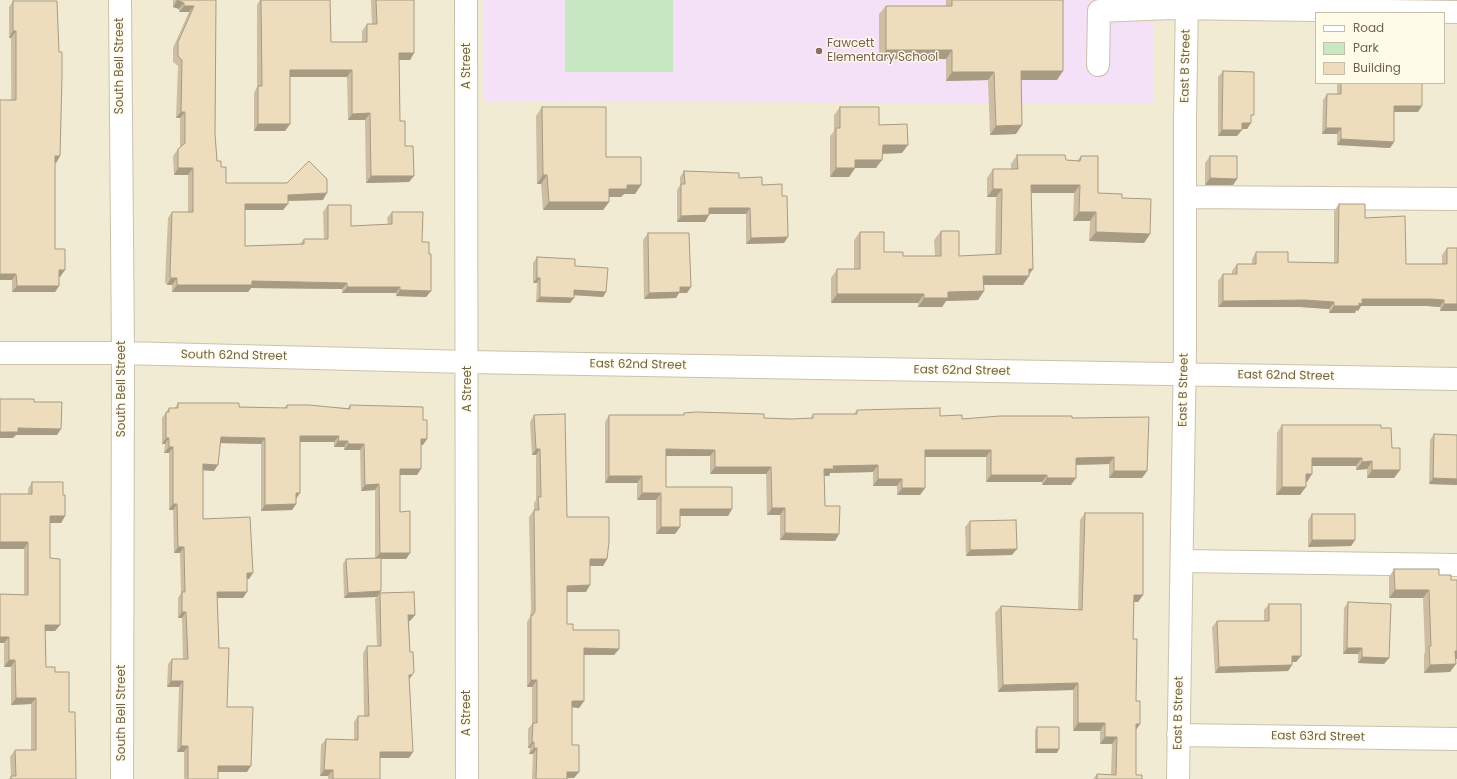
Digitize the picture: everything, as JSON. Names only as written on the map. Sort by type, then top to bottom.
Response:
[{"type":"street","name":"South Bell Street","points":[[120,0],[123,353],[122,779]]},
{"type":"street","name":"A Street","points":[[466,0],[468,362],[467,779]]},
{"type":"street","points":[[1098,65],[1099,11],[1187,4],[1457,12]]},
{"type":"street","name":"East B Street","points":[[1178,779],[1185,375],[1184,197],[1187,4]]},
{"type":"street","points":[[1184,197],[1457,199]]},
{"type":"street","name":"South 62nd Street","points":[[0,353],[123,353],[468,362]]},
{"type":"street","name":"East 62nd Street","points":[[468,362],[1457,379]]},
{"type":"street","points":[[1182,561],[1457,565]]},
{"type":"street","name":"East 63rd Street","points":[[1178,735],[1457,739]]},
{"type":"shaded area","points":[[0,0],[1457,0],[1457,779],[0,779]]},
{"type":"shaded area","name":"Fawcett Elementary School","points":[[484,0],[1154,0],[1154,104],[483,101]]},
{"type":"green space","points":[[565,0],[673,0],[673,72],[565,72]]},
{"type":"building","points":[[177,0],[216,0],[215,134],[217,161],[221,161],[221,167],[226,167],[226,183],[287,183],[309,161],[327,179],[327,193],[288,195],[288,204],[245,204],[245,246],[304,244],[304,239],[328,239],[328,205],[351,205],[351,226],[392,224],[392,212],[423,212],[422,242],[429,242],[429,254],[431,254],[431,291],[400,290],[400,287],[347,287],[347,283],[252,281],[252,285],[177,285],[177,278],[171,278],[170,276],[172,212],[193,212],[193,168],[178,168],[178,149],[185,143],[185,112],[181,112],[182,60],[178,56],[178,42],[194,6],[184,6],[184,3]]},
{"type":"building","points":[[261,0],[330,0],[331,42],[367,42],[367,24],[377,24],[376,0],[414,0],[414,53],[399,53],[400,121],[405,121],[405,146],[413,146],[414,176],[371,176],[370,113],[352,114],[352,70],[290,70],[290,124],[258,124],[258,86],[262,86]]},
{"type":"building","points":[[952,0],[1063,0],[1063,71],[1021,71],[1022,125],[996,126],[994,72],[952,72],[952,50],[886,50],[886,6],[952,6]]},
{"type":"building","points":[[13,1],[57,1],[59,52],[62,52],[62,76],[60,156],[55,156],[55,249],[65,249],[65,270],[59,270],[59,286],[17,286],[16,274],[0,274],[0,100],[16,100],[16,31],[13,31]]},
{"type":"building","points":[[1223,71],[1254,72],[1254,115],[1251,115],[1251,123],[1242,123],[1242,130],[1222,130]]},
{"type":"building","points":[[1341,84],[1422,84],[1422,106],[1394,106],[1394,142],[1341,139],[1341,128],[1326,128],[1327,94],[1341,94]]},
{"type":"building","points":[[542,107],[606,107],[606,157],[641,157],[641,185],[627,185],[627,189],[609,189],[609,202],[549,202],[547,175],[543,175]]},
{"type":"building","points":[[840,107],[879,107],[879,125],[907,124],[908,145],[883,145],[882,160],[855,160],[855,168],[836,168],[836,128],[840,128]]},
{"type":"building","points":[[1017,155],[1065,155],[1066,160],[1080,161],[1081,156],[1098,156],[1098,193],[1122,194],[1122,198],[1151,199],[1150,234],[1096,232],[1096,212],[1079,212],[1080,185],[1031,185],[1033,269],[1029,269],[1029,276],[983,276],[984,291],[948,292],[948,298],[924,298],[924,294],[837,294],[837,269],[860,269],[860,232],[884,232],[884,252],[903,252],[903,256],[941,256],[941,231],[959,231],[959,256],[1001,254],[1002,189],[993,189],[993,169],[1018,169]]},
{"type":"building","points":[[1210,156],[1237,156],[1237,179],[1210,178]]},
{"type":"building","points":[[684,171],[739,173],[739,178],[762,177],[762,185],[782,184],[782,196],[787,196],[788,237],[751,238],[750,208],[709,208],[709,215],[681,216],[681,184],[685,184]]},
{"type":"building","points":[[1339,204],[1365,204],[1365,218],[1405,216],[1406,264],[1447,264],[1447,248],[1457,248],[1457,304],[1444,304],[1444,300],[1432,299],[1362,299],[1362,304],[1359,303],[1359,306],[1334,306],[1334,302],[1305,300],[1223,301],[1223,274],[1237,274],[1237,264],[1256,264],[1256,252],[1288,252],[1288,262],[1338,263]]},
{"type":"building","points":[[648,233],[689,233],[691,287],[680,287],[680,292],[649,293]]},
{"type":"building","points":[[537,257],[575,259],[575,266],[608,268],[606,292],[574,290],[574,298],[540,297],[540,278],[537,278]]},
{"type":"building","points":[[0,399],[34,399],[34,402],[62,402],[61,429],[18,428],[18,432],[0,432]]},
{"type":"building","points":[[178,403],[239,403],[239,407],[287,408],[287,405],[309,405],[350,409],[350,405],[423,407],[423,420],[427,420],[427,439],[421,439],[421,469],[400,469],[400,512],[410,511],[410,553],[380,553],[379,484],[365,485],[364,444],[348,444],[348,441],[338,441],[339,436],[300,436],[300,493],[296,493],[296,504],[265,505],[265,438],[221,437],[218,465],[203,464],[203,519],[250,517],[253,573],[247,573],[247,592],[217,592],[219,648],[229,648],[227,707],[253,707],[251,766],[218,766],[218,779],[188,779],[188,746],[181,746],[183,681],[171,681],[172,659],[188,659],[186,612],[182,612],[182,592],[185,592],[184,547],[178,547],[177,504],[173,504],[173,447],[169,447],[169,438],[166,438],[166,412],[169,412],[169,408],[178,408]]},
{"type":"building","points":[[940,408],[940,416],[962,415],[962,419],[1000,416],[1072,416],[1072,418],[1149,417],[1147,471],[1114,471],[1114,457],[1076,458],[1076,478],[1047,478],[1047,475],[991,475],[991,450],[925,450],[925,488],[902,488],[902,479],[878,479],[878,465],[833,466],[834,469],[824,469],[825,506],[840,506],[839,534],[785,533],[785,508],[772,508],[771,467],[715,467],[715,450],[666,449],[666,487],[732,487],[732,509],[680,509],[680,527],[661,527],[661,493],[642,493],[642,476],[609,476],[609,415],[684,415],[684,413],[696,412],[764,414],[764,418],[792,419],[813,418],[813,414],[857,414],[857,410]]},
{"type":"building","points":[[565,414],[567,517],[609,517],[607,559],[590,559],[590,585],[567,586],[567,624],[573,624],[573,630],[619,630],[619,649],[584,648],[584,701],[572,701],[572,745],[579,745],[579,772],[567,772],[567,779],[536,779],[537,748],[534,748],[534,742],[532,742],[533,723],[537,723],[537,680],[531,680],[531,615],[533,615],[535,611],[534,510],[539,510],[538,497],[541,497],[540,449],[536,449],[534,415]]},
{"type":"building","points":[[1282,425],[1381,425],[1381,428],[1391,428],[1392,448],[1400,448],[1400,470],[1372,470],[1372,461],[1362,462],[1362,458],[1312,458],[1312,474],[1306,474],[1306,487],[1282,487]]},
{"type":"building","points":[[1434,434],[1457,435],[1457,479],[1433,478]]},
{"type":"building","points":[[32,482],[63,482],[63,495],[65,495],[65,516],[50,516],[50,558],[60,559],[60,625],[45,625],[46,667],[55,667],[55,672],[69,672],[69,712],[75,712],[76,779],[11,779],[11,776],[16,776],[15,750],[36,750],[36,698],[16,698],[15,660],[9,660],[9,637],[0,637],[0,594],[28,595],[28,542],[0,542],[0,494],[32,494]]},
{"type":"building","points":[[1085,513],[1143,513],[1143,595],[1134,595],[1133,639],[1137,639],[1136,701],[1140,701],[1140,724],[1136,724],[1136,775],[1142,775],[1142,779],[1097,779],[1097,774],[1116,775],[1117,737],[1105,737],[1105,723],[1078,723],[1078,683],[1003,685],[1001,606],[1082,610]]},
{"type":"building","points":[[1312,514],[1355,514],[1355,540],[1312,540]]},
{"type":"building","points":[[1016,520],[1017,549],[970,550],[970,521]]},
{"type":"building","points":[[381,558],[381,591],[348,593],[346,559]]},
{"type":"building","points":[[1394,569],[1439,569],[1439,575],[1451,575],[1451,580],[1457,580],[1456,664],[1430,665],[1429,646],[1431,646],[1429,590],[1395,590]]},
{"type":"building","points":[[414,592],[415,615],[408,615],[410,652],[413,652],[414,672],[412,675],[409,675],[413,752],[380,752],[380,779],[333,779],[333,770],[324,770],[326,739],[358,740],[358,716],[369,716],[367,646],[381,646],[380,593]]},
{"type":"building","points":[[1348,602],[1391,604],[1389,658],[1362,657],[1362,648],[1347,648]]},
{"type":"building","points":[[1269,604],[1301,604],[1301,656],[1292,656],[1292,665],[1219,667],[1217,621],[1269,621]]},
{"type":"building","points":[[1037,727],[1059,727],[1059,749],[1037,749]]},
{"type":"place","name":"Fawcett Elementary School","points":[[819,51]]}]
